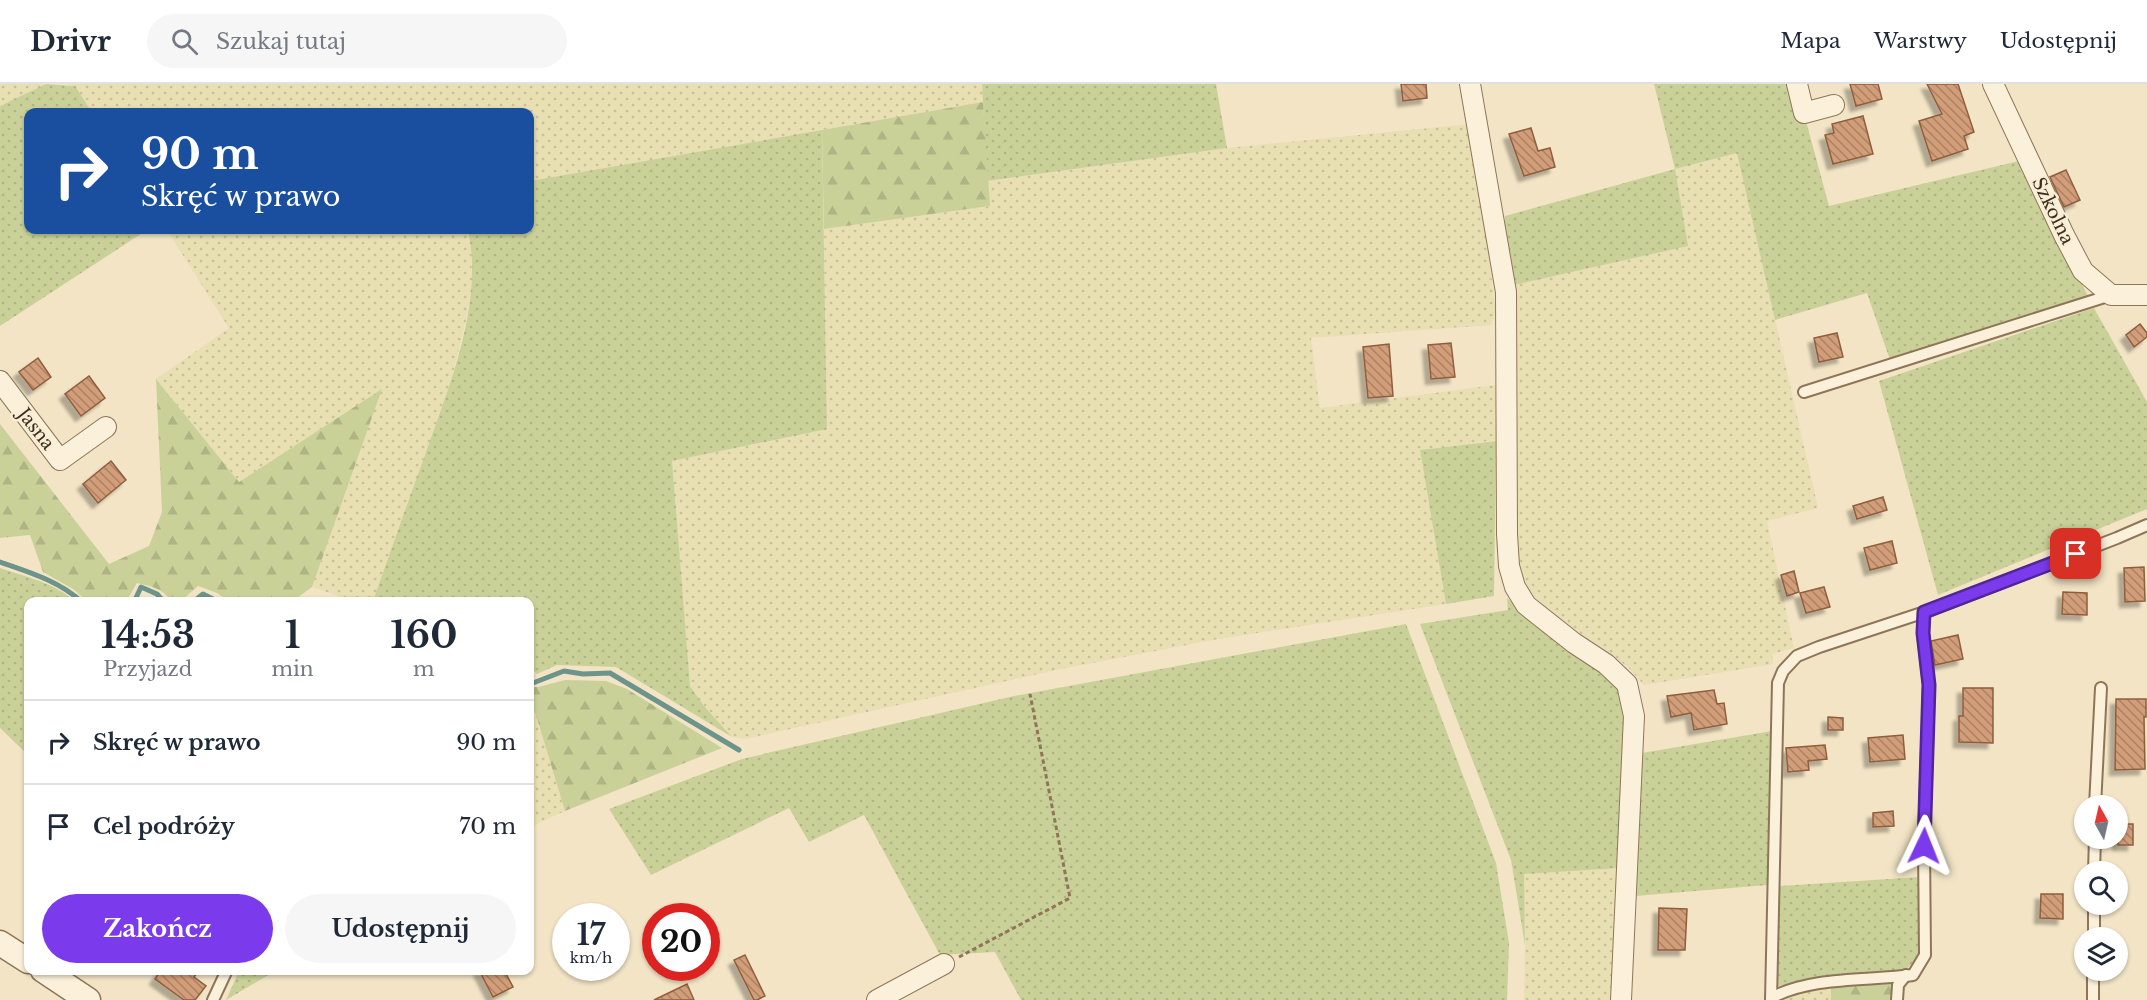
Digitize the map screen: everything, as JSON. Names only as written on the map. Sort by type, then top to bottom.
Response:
[{"type":"street","points":[[1470,84],[1506,292],[1509,566],[1515,587],[1526,605],[1574,643],[1606,664],[1627,684],[1634,716],[1621,1000]]},
{"type":"street","points":[[1797,84],[1804,113],[1834,105]]},
{"type":"street","name":"Szkolna","points":[[1993,84],[2083,271],[2111,295]]},
{"type":"street","points":[[2111,295],[2147,295]]},
{"type":"street","name":"Jasna","points":[[0,381],[60,460],[106,426]]},
{"type":"street","points":[[0,942],[24,958]]},
{"type":"street","points":[[878,1000],[945,964]]},
{"type":"street","points":[[50,975],[88,1000]]},
{"type":"lane","points":[[1804,392],[2111,295]]},
{"type":"lane","points":[[1771,999],[1778,683],[1783,671],[1797,656],[1819,647],[1924,612],[2147,525]]},
{"type":"lane","points":[[1771,999],[1784,990],[1817,983],[1913,975],[1925,955],[1924,846],[1929,685],[1923,633],[1924,612]]},
{"type":"lane","points":[[2096,795],[2101,688]]},
{"type":"lane","points":[[213,1000],[225,975]]},
{"type":"lane","points":[[1898,1000],[1898,985],[1906,975]]},
{"type":"lane","points":[[2093,981],[2093,1000]]},
{"type":"path","points":[[945,964],[1070,898],[1030,694]]},
{"type":"shaded area","points":[[0,84],[46,84],[0,106]]},
{"type":"shaded area","points":[[65,84],[982,84],[983,102],[534,180],[534,108],[89,108],[75,86]]},
{"type":"shaded area","points":[[1471,124],[1496,312],[1491,325],[1311,338],[1320,408],[1495,385],[1504,439],[1420,450],[1446,604],[1218,639],[1061,669],[745,739],[732,737],[704,706],[686,680],[672,461],[827,428],[824,229],[990,206],[987,181],[1227,148]]},
{"type":"shaded area","points":[[1737,152],[1818,508],[1767,521],[1794,648],[1772,654],[1773,664],[1644,685],[1628,667],[1550,612],[1525,587],[1515,547],[1505,287],[1687,246],[1675,169]]},
{"type":"shaded area","points":[[170,234],[469,234],[472,280],[468,312],[451,381],[374,597],[341,597],[312,587],[381,390],[239,482],[156,379],[229,328]]},
{"type":"shaded area","points":[[534,712],[536,715],[565,811],[534,825]]},
{"type":"shaded area","points":[[1620,868],[1617,1000],[1524,1000],[1523,873]]},
{"type":"shaded area","points":[[1831,988],[1831,1000],[1785,1000],[1810,990]]},
{"type":"green space","points":[[46,84],[75,86],[89,108],[24,108],[24,234],[141,234],[0,326],[0,106]]},
{"type":"green space","points":[[982,84],[1216,84],[1227,148],[987,181]]},
{"type":"green space","points":[[1654,84],[1796,84],[1829,206],[2019,161],[2089,298],[1890,360],[1867,293],[1775,320],[1737,153],[1675,169]]},
{"type":"green space","points":[[983,102],[990,206],[824,229],[822,130]]},
{"type":"green space","points":[[822,130],[827,429],[672,461],[690,686],[704,706],[732,737],[616,667],[557,665],[537,674],[534,671],[534,597],[374,597],[444,401],[461,344],[468,316],[471,287],[472,258],[469,234],[534,234],[534,180]]},
{"type":"green space","points":[[1675,169],[1688,246],[1505,287],[1505,216]]},
{"type":"green space","points":[[2094,308],[2147,402],[2147,509],[1938,595],[1879,381]]},
{"type":"green space","points":[[156,379],[239,482],[382,389],[312,587],[298,597],[223,597],[198,586],[186,597],[167,597],[157,589],[137,583],[129,597],[82,597],[43,572],[30,535],[0,538],[0,424],[109,564],[149,546],[162,512]]},
{"type":"green space","points":[[1496,441],[1494,596],[1446,604],[1420,450]]},
{"type":"green space","points":[[0,568],[49,585],[69,597],[24,597],[24,751],[0,728]]},
{"type":"green space","points":[[1507,598],[1547,635],[1610,674],[1625,703],[1620,868],[1524,874],[1525,945],[1511,860],[1420,624],[1508,610]]},
{"type":"green space","points":[[1406,624],[1496,863],[1509,943],[1507,1000],[1021,1000],[995,952],[940,955],[864,815],[809,842],[789,808],[651,875],[609,809],[742,759],[1014,696]]},
{"type":"green space","points":[[565,680],[606,681],[627,689],[722,748],[565,811],[534,712],[534,687]]},
{"type":"green space","points":[[1772,731],[1767,885],[1636,896],[1642,753]]},
{"type":"green space","points":[[1920,877],[1921,950],[1915,961],[1904,971],[1775,986],[1780,886]]},
{"type":"green space","points":[[237,975],[268,975],[226,1000]]},
{"type":"green space","points":[[1893,983],[1893,1000],[1831,1000],[1831,988]]},
{"type":"building","points":[[1401,84],[1426,84],[1427,98],[1403,101]]},
{"type":"building","points":[[1850,84],[1878,84],[1882,99],[1856,106]]},
{"type":"building","points":[[1927,84],[1958,84],[1974,132],[1964,136],[1968,149],[1932,161],[1919,121],[1942,114]]},
{"type":"building","points":[[1863,116],[1873,154],[1833,164],[1825,135],[1834,133],[1832,124]]},
{"type":"building","points":[[1531,128],[1538,151],[1550,148],[1555,167],[1524,176],[1509,134]]},
{"type":"building","points":[[2066,170],[2080,200],[2064,207],[2050,177]]},
{"type":"building","points":[[2140,324],[2147,333],[2147,337],[2134,347],[2126,335]]},
{"type":"building","points":[[1837,333],[1843,357],[1819,362],[1814,338]]},
{"type":"building","points":[[1451,343],[1455,377],[1431,379],[1428,345]]},
{"type":"building","points":[[1389,344],[1393,396],[1368,398],[1363,347]]},
{"type":"building","points":[[38,358],[51,377],[33,390],[19,372]]},
{"type":"building","points":[[89,376],[105,398],[81,416],[65,394]]},
{"type":"building","points":[[111,461],[126,480],[98,503],[83,484]]},
{"type":"building","points":[[1883,497],[1887,510],[1857,519],[1853,506]]},
{"type":"building","points":[[1892,541],[1897,563],[1870,570],[1864,548]]},
{"type":"building","points":[[2144,567],[2145,601],[2125,602],[2124,568]]},
{"type":"building","points":[[1794,571],[1799,592],[1787,596],[1781,575]]},
{"type":"building","points":[[1824,587],[1830,607],[1806,613],[1800,593]]},
{"type":"building","points":[[2063,592],[2087,593],[2087,615],[2062,614]]},
{"type":"building","points":[[1958,635],[1963,659],[1935,665],[1931,641]]},
{"type":"building","points":[[1963,688],[1993,688],[1993,743],[1959,742],[1959,716],[1963,716]]},
{"type":"building","points":[[1714,690],[1717,704],[1724,703],[1727,724],[1694,730],[1691,713],[1671,717],[1667,696]]},
{"type":"building","points":[[2116,699],[2146,699],[2145,769],[2115,770]]},
{"type":"building","points":[[1828,717],[1843,718],[1843,730],[1828,730]]},
{"type":"building","points":[[1903,735],[1905,759],[1870,762],[1868,738]]},
{"type":"building","points":[[1825,745],[1827,759],[1808,761],[1809,770],[1788,772],[1786,748]]},
{"type":"building","points":[[1893,811],[1894,826],[1873,827],[1873,813]]},
{"type":"building","points":[[2128,824],[2133,824],[2133,845],[2128,845]]},
{"type":"building","points":[[2041,894],[2063,894],[2063,919],[2040,918]]},
{"type":"building","points":[[1659,908],[1687,909],[1685,950],[1658,950]]},
{"type":"building","points":[[745,955],[765,996],[757,1000],[754,1000],[734,960]]},
{"type":"building","points":[[158,975],[195,975],[194,977],[206,986],[195,1000],[184,1000],[155,979]]},
{"type":"building","points":[[482,975],[507,975],[513,987],[493,997]]},
{"type":"building","points":[[687,984],[694,1000],[654,1000]]},
{"type":"waterway","points":[[0,562],[54,583],[76,597]]},
{"type":"waterway","points":[[136,597],[141,587],[160,597]]},
{"type":"waterway","points":[[199,597],[203,594],[209,597]]},
{"type":"waterway","points":[[534,683],[564,671],[583,674],[610,673],[739,750]]},
{"type":"route","points":[[1924,846],[1929,685],[1923,633],[1924,612],[2076,554]]}]
